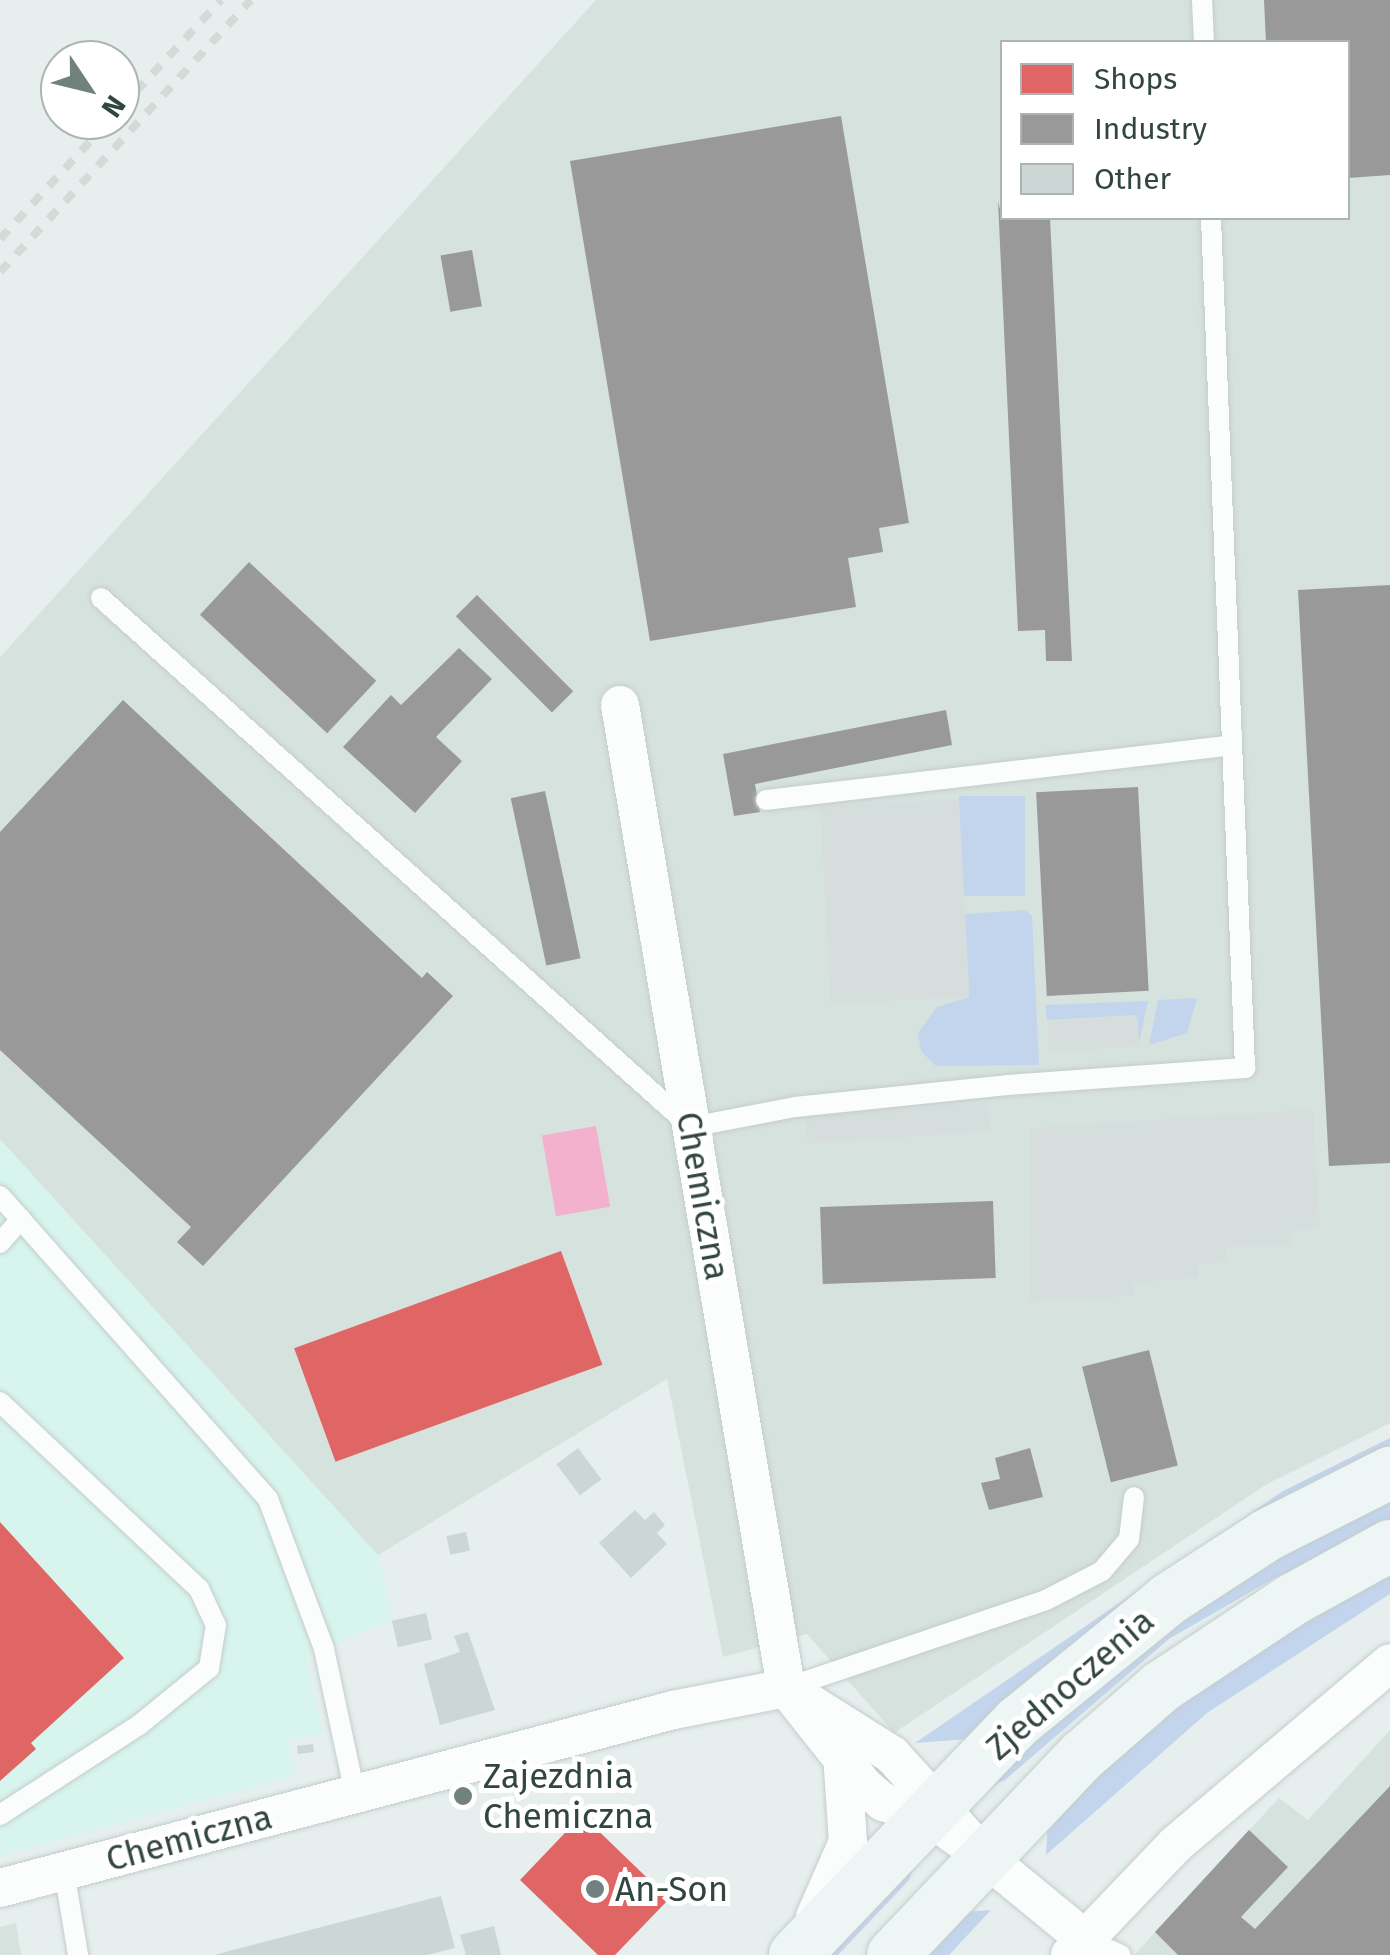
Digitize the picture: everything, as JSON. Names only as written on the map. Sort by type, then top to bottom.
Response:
[{"type":"main road","name":"Zjednoczenia","points":[[795,1955],[1019,1721],[1169,1599],[1267,1535],[1390,1473]]},
{"type":"main road","name":"Zjednoczenia","points":[[892,1955],[996,1845],[1161,1688],[1292,1600],[1390,1546]]},
{"type":"street","name":"Chemiczna","points":[[620,705],[786,1688],[843,1768],[883,1802],[932,1812],[996,1845]]},
{"type":"street","points":[[996,1845],[1078,1947],[1176,1844],[1390,1663]]},
{"type":"street","name":"Chemiczna","points":[[0,1888],[673,1710],[786,1688],[892,1755],[932,1812]]},
{"type":"street","points":[[795,1955],[832,1887],[848,1842],[843,1768]]},
{"type":"lane","points":[[1202,0],[1204,40]]},
{"type":"lane","points":[[101,598],[691,1127],[795,1107],[1007,1085],[1245,1068],[1211,220]]},
{"type":"lane","points":[[766,800],[1232,745]]},
{"type":"lane","points":[[0,1196],[268,1499],[324,1649],[355,1794]]},
{"type":"lane","points":[[0,1243],[21,1220]]},
{"type":"lane","points":[[0,1402],[199,1589],[216,1624],[208,1668],[139,1725],[0,1815]]},
{"type":"lane","points":[[786,1688],[1046,1600],[1102,1570],[1129,1539],[1134,1497]]},
{"type":"lane","points":[[64,1871],[78,1955]]},
{"type":"lane","points":[[1078,1947],[1121,1955]]},
{"type":"shaded area","points":[[596,0],[1390,0],[1390,1423],[1267,1484],[894,1733],[807,1634],[723,1657],[667,1379],[378,1555],[0,1139],[0,657]]},
{"type":"shaded area","points":[[959,796],[1025,796],[1025,896],[959,896]]},
{"type":"shaded area","points":[[959,799],[969,997],[831,1004],[820,806]]},
{"type":"shaded area","points":[[1026,910],[1032,916],[1039,1065],[936,1066],[921,1051],[918,1033],[937,1007],[969,997],[965,914]]},
{"type":"shaded area","points":[[1197,998],[1187,1033],[1149,1045],[1158,1000]]},
{"type":"shaded area","points":[[1148,1001],[1139,1043],[1137,1015],[1047,1020],[1045,1005]]},
{"type":"shaded area","points":[[1137,1015],[1139,1046],[1049,1052],[1047,1021]]},
{"type":"shaded area","points":[[988,1103],[990,1131],[807,1144],[805,1116]]},
{"type":"shaded area","points":[[1313,1109],[1320,1228],[1292,1230],[1293,1246],[1227,1247],[1226,1262],[1198,1264],[1198,1278],[1135,1282],[1133,1296],[1030,1301],[1031,1128]]},
{"type":"shaded area","points":[[596,1126],[610,1207],[556,1216],[542,1136]]},
{"type":"shaded area","points":[[0,1139],[378,1555],[393,1619],[306,1655],[323,1733],[288,1741],[297,1775],[0,1856]]},
{"type":"shaded area","points":[[1390,1438],[1390,1449],[969,1739],[915,1743],[1283,1491]]},
{"type":"shaded area","points":[[1390,1491],[1390,1524],[1273,1579],[1169,1639],[1005,1780],[983,1790],[1149,1636]]},
{"type":"shaded area","points":[[1390,1566],[1390,1594],[1207,1713],[1046,1855],[1048,1820],[1149,1723]]},
{"type":"shaded area","points":[[1390,1730],[1390,1955],[1134,1955],[1279,1798],[1308,1820]]},
{"type":"shaded area","points":[[918,1857],[909,1880],[838,1955],[816,1955]]},
{"type":"shaded area","points":[[991,1910],[949,1955],[916,1955],[965,1912]]},
{"type":"shaded area","points":[[16,1923],[21,1955],[0,1955],[0,1927]]},
{"type":"building: Shops","points":[[561,1251],[602,1365],[336,1462],[294,1348]]},
{"type":"building: Shops","points":[[0,1522],[124,1658],[31,1743],[36,1749],[0,1781]]},
{"type":"building: Shops","name":"An-Son","points":[[582,1815],[669,1899],[615,1955],[598,1955],[520,1880]]},
{"type":"building: Industry","points":[[1264,0],[1390,0],[1390,175],[1350,178],[1350,40],[1266,40]]},
{"type":"building: Industry","points":[[841,116],[909,523],[879,528],[883,552],[848,558],[856,607],[650,641],[570,161]]},
{"type":"building: Industry","points":[[998,201],[1000,220],[1050,220],[1072,661],[1046,661],[1045,630],[1018,631]]},
{"type":"building: Industry","points":[[472,250],[482,306],[450,312],[440,256]]},
{"type":"building: Industry","points":[[249,562],[376,681],[327,733],[200,615]]},
{"type":"building: Industry","points":[[1390,585],[1390,1163],[1329,1166],[1298,590]]},
{"type":"building: Industry","points":[[477,595],[573,691],[552,712],[456,616]]},
{"type":"building: Industry","points":[[459,648],[492,679],[436,737],[462,761],[415,813],[343,747],[391,695],[401,705]]},
{"type":"building: Industry","points":[[123,700],[422,978],[427,972],[453,996],[203,1266],[177,1242],[191,1227],[0,1050],[0,832]]},
{"type":"building: Industry","points":[[946,710],[952,745],[755,784],[760,812],[734,816],[723,754]]},
{"type":"building: Industry","points":[[1138,787],[1149,991],[1047,996],[1036,792]]},
{"type":"building: Industry","points":[[545,791],[581,958],[546,966],[511,798]]},
{"type":"building: Industry","points":[[993,1201],[996,1278],[823,1284],[820,1207]]},
{"type":"building: Industry","points":[[1149,1350],[1178,1465],[1111,1482],[1082,1367]]},
{"type":"building: Industry","points":[[1030,1448],[1043,1497],[989,1510],[981,1483],[1000,1479],[995,1458]]},
{"type":"building: Industry","points":[[1390,1786],[1390,1955],[1178,1955],[1155,1932],[1249,1830],[1288,1867],[1241,1917],[1255,1929]]},
{"type":"building: Other","points":[[578,1448],[601,1479],[580,1495],[556,1464]]},
{"type":"building: Other","points":[[635,1510],[645,1520],[654,1512],[665,1525],[657,1533],[667,1544],[631,1578],[599,1543]]},
{"type":"building: Other","points":[[466,1532],[470,1551],[450,1555],[446,1536]]},
{"type":"building: Other","points":[[426,1613],[432,1639],[398,1647],[392,1621]]},
{"type":"building: Other","points":[[468,1632],[495,1710],[440,1725],[424,1664],[460,1652],[454,1636]]},
{"type":"building: Other","points":[[313,1744],[314,1752],[298,1754],[297,1746]]},
{"type":"building: Other","points":[[441,1896],[455,1948],[427,1955],[214,1955]]},
{"type":"building: Other","points":[[494,1926],[501,1955],[466,1955],[460,1935]]},
{"type":"railway","points":[[140,87],[221,0]]},
{"type":"railway","points":[[0,272],[251,0]]},
{"type":"railway","points":[[0,239],[92,140]]},
{"type":"place","name":"Zajezdnia Chemiczna","points":[[463,1796]]},
{"type":"place","name":"An-Son","points":[[595,1889]]}]
